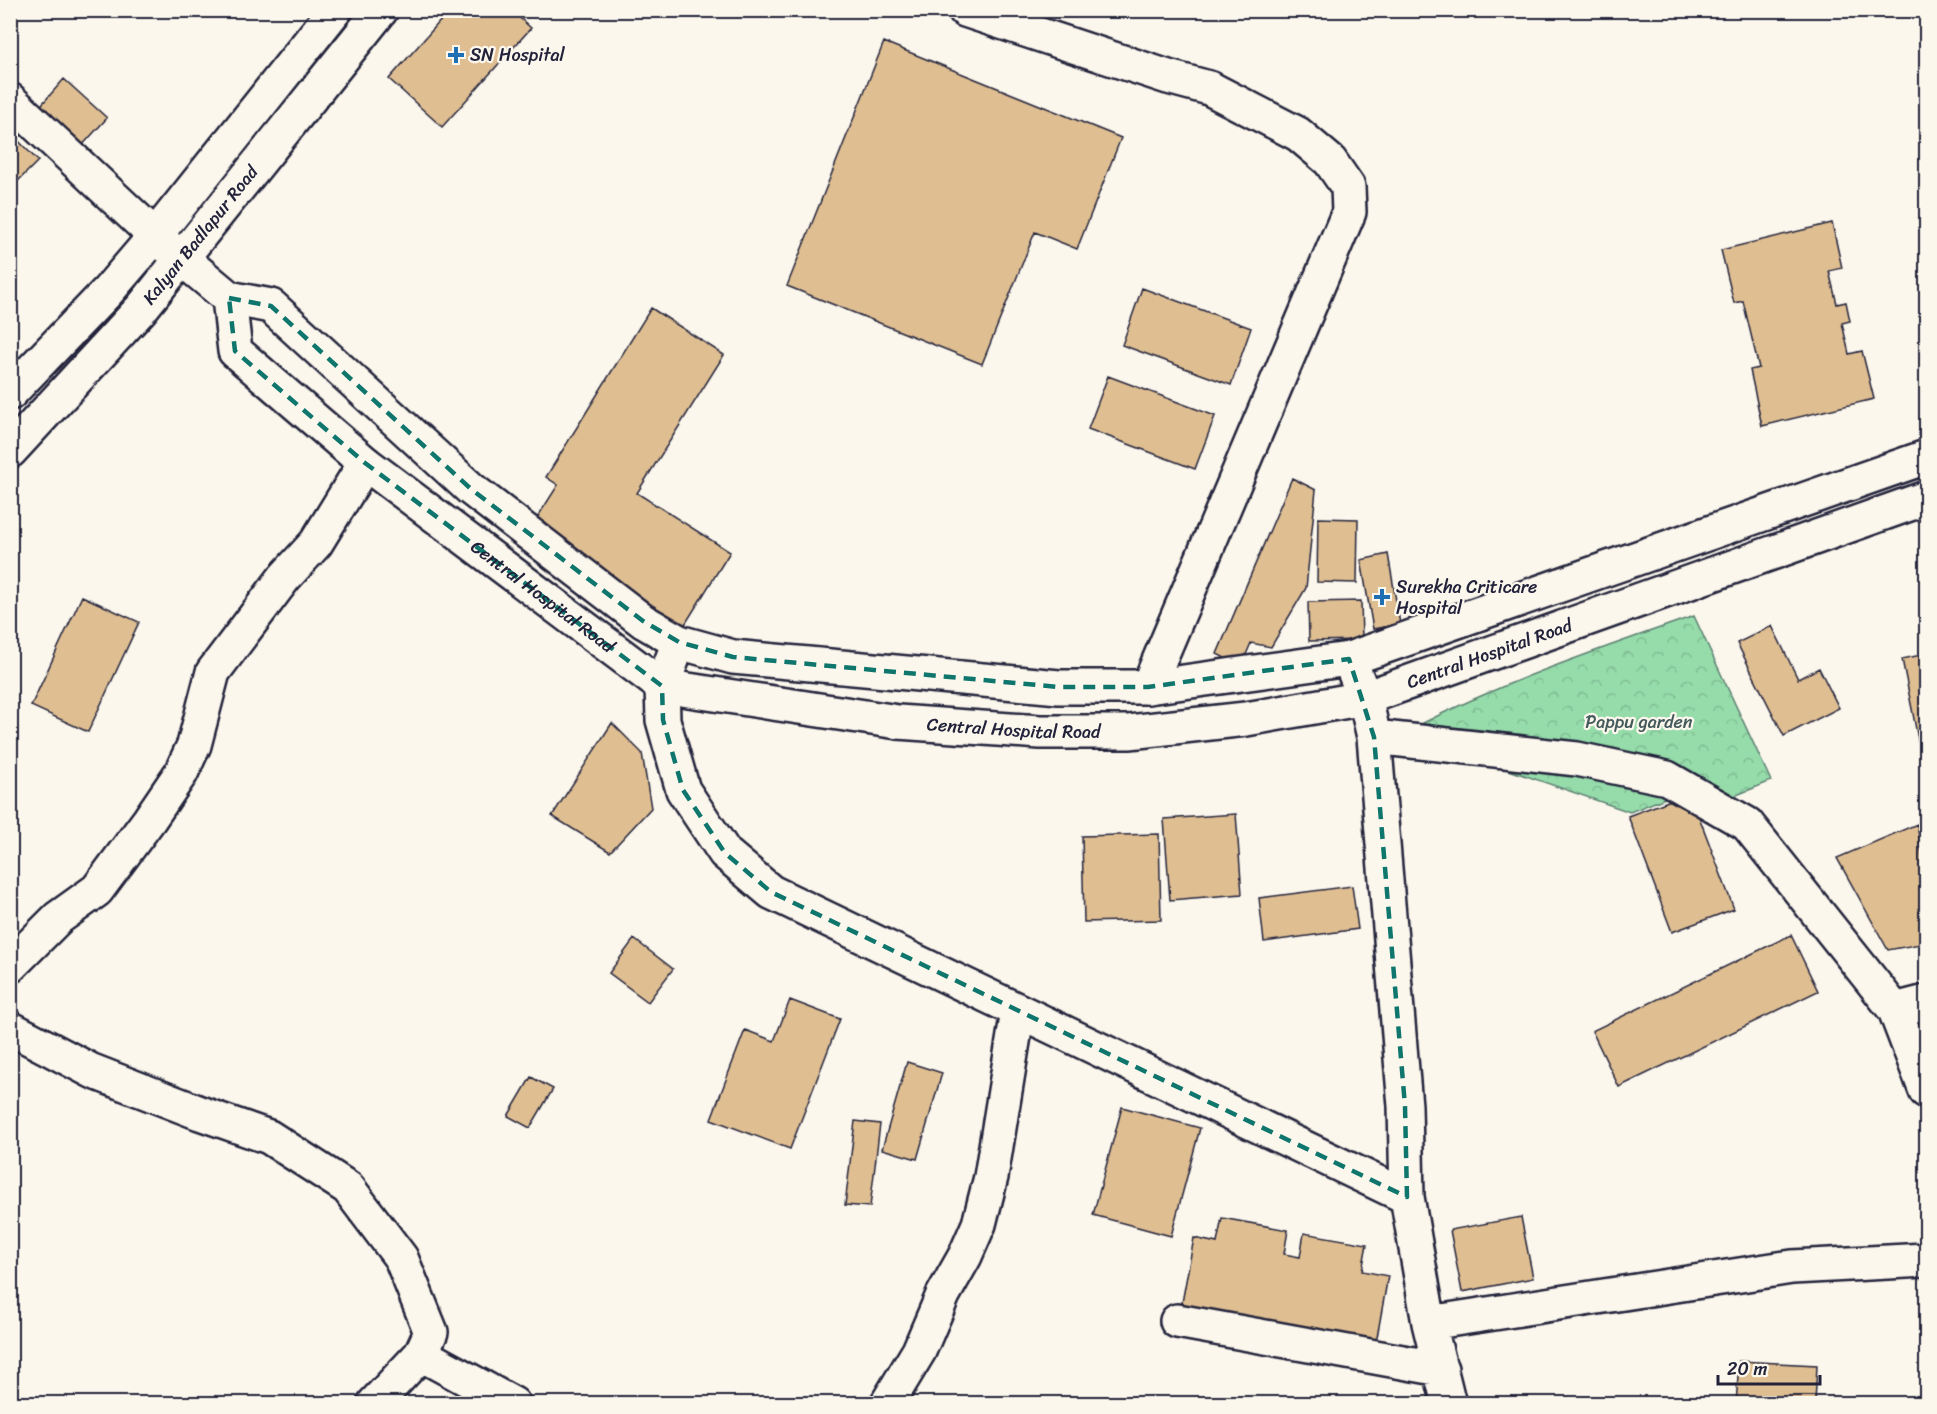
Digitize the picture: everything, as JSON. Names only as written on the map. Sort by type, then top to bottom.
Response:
[{"type":"street","name":"Kalyan Badlapur Road","points":[[10,393],[108,291],[155,236],[335,10]]},
{"type":"street","name":"Kalyan Badlapur Road","points":[[10,451],[141,309],[381,10]]},
{"type":"street","points":[[965,10],[1168,77],[1209,88],[1298,134],[1330,161],[1348,187],[1349,212],[1148,687]]},
{"type":"street","points":[[10,99],[155,236],[229,298],[271,306],[471,489],[644,621],[679,642],[733,657],[1059,687],[1148,687],[1349,660],[1926,457]]},
{"type":"street","name":"Central Hospital Road","points":[[229,298],[235,351],[364,463],[662,686],[898,722],[1040,732],[1129,732],[1246,719],[1365,698],[1926,498]]},
{"type":"street","points":[[10,966],[58,918],[97,890],[149,820],[181,773],[194,745],[213,672],[284,579],[316,543],[364,463]]},
{"type":"street","points":[[679,642],[662,686],[663,720],[683,790],[725,853],[771,892],[1407,1197]]},
{"type":"street","points":[[1349,660],[1365,698],[1374,736],[1405,1106],[1407,1197],[1429,1323],[1449,1404]]},
{"type":"street","points":[[1374,736],[1577,759],[1667,778],[1747,824],[1895,1010],[1926,1090]]},
{"type":"street","points":[[1895,1010],[1926,1002]]},
{"type":"street","points":[[887,1404],[919,1351],[943,1295],[980,1224],[991,1177],[1018,1011]]},
{"type":"street","points":[[10,1028],[92,1071],[269,1137],[348,1188],[401,1258],[431,1332],[421,1354],[374,1404]]},
{"type":"street","points":[[1429,1323],[1792,1267],[1926,1260]]},
{"type":"street","points":[[1177,1321],[1441,1369]]},
{"type":"street","points":[[421,1354],[513,1404]]},
{"type":"highlighted area","points":[[229,298],[271,306],[471,489],[643,621],[679,642],[733,657],[1059,687],[1148,687],[1349,659],[1374,737],[1405,1106],[1407,1197],[771,892],[725,853],[683,790],[663,720],[662,686],[365,463],[235,351]]},
{"type":"green space","name":"Pappu garden","points":[[1694,616],[1771,781],[1702,809],[1693,787],[1630,812],[1480,760],[1417,726],[1519,680]]},
{"type":"building","points":[[450,10],[511,10],[531,28],[442,127],[389,79]]},
{"type":"building","points":[[884,42],[1121,138],[1077,249],[1035,232],[982,364],[787,286]]},
{"type":"building","points":[[64,79],[107,118],[70,159],[28,120]]},
{"type":"building","points":[[10,132],[38,161],[11,188],[10,188]]},
{"type":"building","points":[[1832,223],[1842,268],[1829,271],[1837,304],[1846,302],[1850,321],[1842,323],[1849,354],[1862,351],[1874,399],[1762,426],[1750,370],[1759,368],[1743,301],[1734,303],[1721,250]]},
{"type":"building","points":[[1142,288],[1251,328],[1231,385],[1122,345]]},
{"type":"building","points":[[651,308],[724,355],[637,493],[730,552],[684,626],[530,529],[558,485],[546,477]]},
{"type":"building","points":[[1108,376],[1215,416],[1195,469],[1088,429]]},
{"type":"building","points":[[1292,478],[1316,490],[1306,588],[1271,647],[1251,643],[1241,666],[1217,654]]},
{"type":"building","points":[[1318,518],[1358,519],[1357,583],[1317,582]]},
{"type":"building","points":[[1388,554],[1400,624],[1373,629],[1361,560]]},
{"type":"building","points":[[82,596],[139,622],[88,732],[31,706]]},
{"type":"building","points":[[1361,601],[1362,640],[1309,641],[1308,602]]},
{"type":"building","points":[[1772,626],[1798,679],[1819,668],[1839,708],[1784,736],[1737,643]]},
{"type":"building","points":[[1926,654],[1926,779],[1902,659]]},
{"type":"building","points":[[612,723],[642,753],[651,808],[610,852],[552,816]]},
{"type":"building","points":[[1690,793],[1734,909],[1672,932],[1628,816]]},
{"type":"building","points":[[1236,814],[1242,894],[1170,900],[1164,819]]},
{"type":"building","points":[[1917,824],[1926,878],[1926,943],[1888,950],[1837,858]]},
{"type":"building","points":[[1159,834],[1161,920],[1084,922],[1082,836]]},
{"type":"building","points":[[1352,886],[1358,929],[1264,942],[1259,898]]},
{"type":"building","points":[[1791,935],[1818,991],[1619,1087],[1592,1031]]},
{"type":"building","points":[[634,939],[673,969],[648,1002],[609,973]]},
{"type":"building","points":[[790,1000],[840,1019],[790,1149],[711,1119],[745,1030],[774,1041]]},
{"type":"building","points":[[907,1062],[942,1073],[917,1159],[882,1149]]},
{"type":"building","points":[[531,1077],[553,1089],[530,1128],[508,1116]]},
{"type":"building","points":[[1122,1107],[1200,1128],[1171,1236],[1093,1215]]},
{"type":"building","points":[[855,1121],[880,1124],[870,1207],[845,1205]]},
{"type":"building","points":[[1521,1217],[1533,1278],[1462,1292],[1450,1230]]},
{"type":"building","points":[[1222,1218],[1288,1230],[1284,1254],[1300,1257],[1304,1233],[1367,1244],[1362,1271],[1388,1276],[1376,1343],[1181,1308],[1194,1238],[1217,1243]]},
{"type":"building","points":[[1739,1361],[1817,1365],[1815,1404],[1736,1404]]},
{"type":"place","name":"SN Hospital","points":[[456,55]]},
{"type":"place","name":"Surekha Criticare Hospital","points":[[1382,597]]}]
